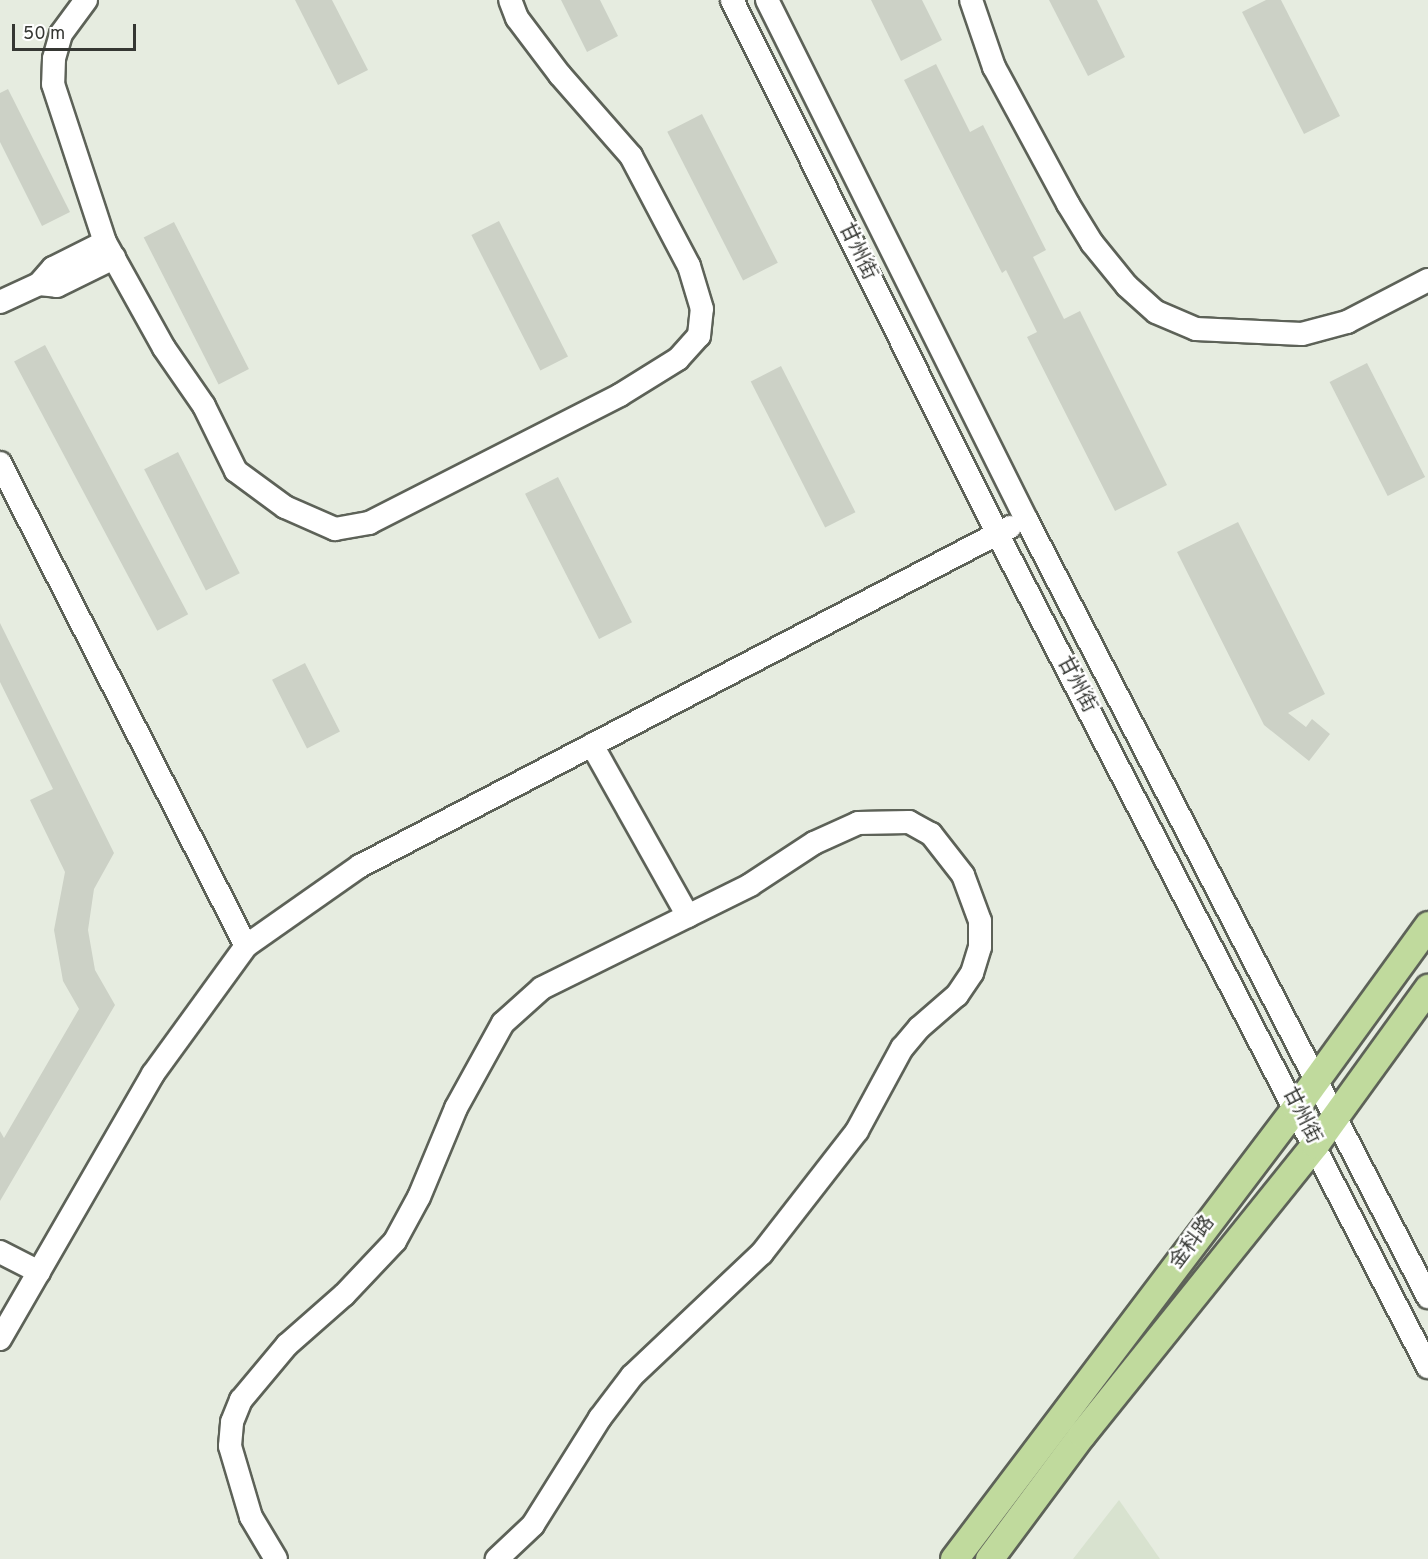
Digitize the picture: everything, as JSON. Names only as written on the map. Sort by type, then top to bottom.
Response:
[{"type":"main road","name":"金科路","points":[[954,1559],[1296,1107],[1428,925]]},
{"type":"main road","name":"金科路","points":[[989,1559],[1083,1434],[1315,1144],[1428,988]]},
{"type":"street","points":[[86,0],[61,34],[54,59],[53,84],[109,250],[164,348],[204,406],[236,471],[285,507],[335,529],[369,523],[620,395],[678,359],[699,336],[702,309],[689,266],[630,156],[560,75],[517,18],[510,0]]},
{"type":"street","name":"甘州街","points":[[732,0],[997,533],[1296,1107],[1428,1367]]},
{"type":"street","name":"甘州街","points":[[768,0],[1026,519],[1317,1078],[1428,1297]]},
{"type":"street","points":[[971,0],[994,67],[1068,204],[1092,243],[1127,286],[1156,312],[1196,329],[1302,334],[1347,322],[1428,280]]},
{"type":"street","points":[[0,302],[39,284],[53,268],[109,250]]},
{"type":"street","points":[[0,463],[246,946]]},
{"type":"street","points":[[0,1340],[153,1074],[246,946],[360,866],[1026,519]]},
{"type":"street","points":[[592,745],[688,916]]},
{"type":"street","points":[[276,1559],[251,1517],[230,1446],[232,1422],[241,1400],[286,1345],[344,1295],[395,1241],[419,1197],[456,1108],[503,1023],[542,988],[750,885],[814,843],[858,823],[909,822],[931,834],[963,875],[980,921],[980,947],[972,972],[957,995],[919,1028],[902,1048],[857,1131],[762,1253],[632,1376],[600,1418],[533,1525],[497,1559]]},
{"type":"street","points":[[0,1251],[39,1272]]},
{"type":"shaded area","points":[[1119,1500],[1160,1559],[1073,1559]]},
{"type":"building","points":[[295,0],[332,0],[368,70],[338,85]]},
{"type":"building","points":[[561,0],[600,0],[618,36],[587,52]]},
{"type":"building","points":[[871,0],[922,0],[942,40],[901,61]]},
{"type":"building","points":[[1049,0],[1097,0],[1125,57],[1088,76]]},
{"type":"building","points":[[1266,0],[1281,0],[1340,116],[1304,134],[1242,12]]},
{"type":"building","points":[[936,64],[970,132],[983,125],[1046,250],[1033,257],[1064,319],[1080,311],[1167,485],[1115,511],[1027,337],[1037,332],[1006,270],[1002,273],[904,80]]},
{"type":"building","points":[[8,89],[70,212],[42,226],[0,142],[0,93]]},
{"type":"building","points":[[702,114],[778,263],[743,281],[667,132]]},
{"type":"building","points":[[499,221],[568,356],[540,371],[471,235]]},
{"type":"building","points":[[174,222],[249,369],[219,384],[144,237]]},
{"type":"building","points":[[45,345],[188,614],[157,631],[14,361]]},
{"type":"building","points":[[1367,363],[1425,477],[1388,496],[1330,382]]},
{"type":"building","points":[[781,366],[855,512],[825,528],[751,381]]},
{"type":"building","points":[[178,452],[240,573],[206,590],[144,469]]},
{"type":"building","points":[[558,477],[632,622],[599,639],[525,494]]},
{"type":"building","points":[[1238,522],[1325,694],[1288,713],[1306,727],[1312,719],[1330,734],[1309,761],[1264,725],[1177,552]]},
{"type":"building","points":[[0,623],[114,853],[94,889],[88,930],[95,970],[115,1005],[0,1201],[0,1131],[4,1138],[79,1009],[63,981],[54,930],[65,872],[30,800],[53,789],[0,682]]},
{"type":"building","points":[[305,663],[340,732],[307,748],[272,680]]}]
